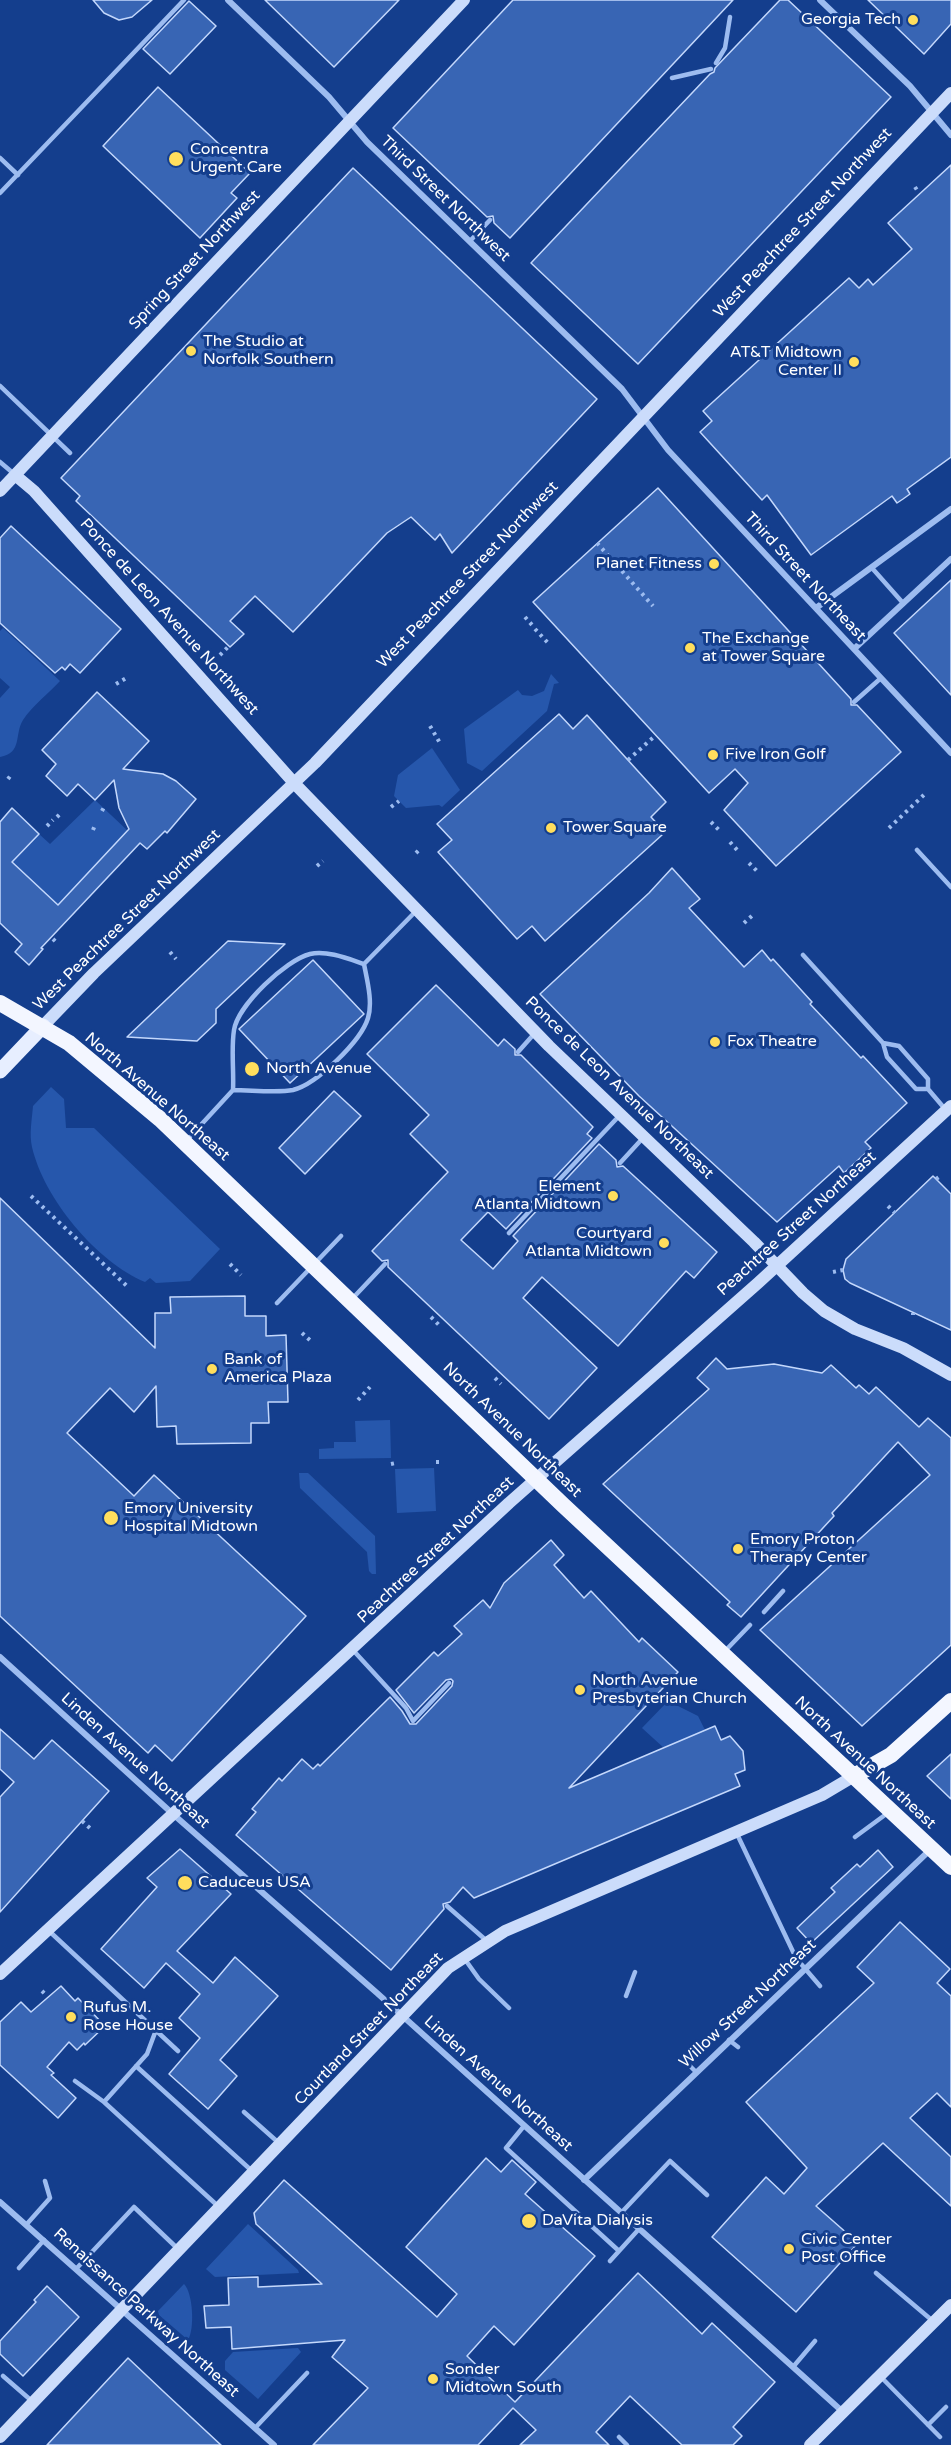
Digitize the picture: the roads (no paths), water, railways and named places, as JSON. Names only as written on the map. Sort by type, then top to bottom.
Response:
[{"type":"highway","name":"North Avenue Northeast","points":[[0,1003],[69,1043],[115,1080],[722,1654],[951,1867]]},
{"type":"highway","points":[[854,1776],[891,1755],[951,1701]]},
{"type":"main road","name":"Spring Street Northwest","points":[[0,491],[464,0]]},
{"type":"main road","name":"West Peachtree Street Northwest","points":[[0,1071],[94,973],[295,784],[951,93]]},
{"type":"main road","name":"Ponce de Leon Avenue Northwest","points":[[15,475],[34,491],[295,784]]},
{"type":"main road","name":"Ponce de Leon Avenue Northeast","points":[[295,784],[536,1032],[824,1311],[855,1329],[903,1348],[951,1375]]},
{"type":"main road","name":"Peachtree Street Northeast","points":[[0,1974],[537,1479],[949,1108]]},
{"type":"main road","name":"Courtland Street Northeast","points":[[0,2437],[448,1968],[505,1931],[822,1795],[854,1776]]},
{"type":"main road","points":[[810,2445],[951,2305]]},
{"type":"street","name":"Third Street Northwest","points":[[228,0],[328,97],[367,142],[622,389],[644,417]]},
{"type":"street","points":[[820,0],[910,86],[951,135]]},
{"type":"street","name":"Third Street Northeast","points":[[644,417],[668,450],[951,753]]},
{"type":"street","points":[[816,608],[951,509]]},
{"type":"street","points":[[854,649],[951,559]]},
{"type":"street","name":"Linden Avenue Northeast","points":[[0,1657],[844,2412]]},
{"type":"street","name":"Willow Street Northeast","points":[[584,2180],[932,1848]]},
{"type":"street","name":"Renaissance Parkway Northeast","points":[[0,2202],[274,2445]]},
{"type":"lane","points":[[0,193],[184,0]]},
{"type":"lane","points":[[716,63],[725,48],[730,17]]},
{"type":"lane","points":[[672,78],[711,69]]},
{"type":"lane","points":[[0,158],[18,175]]},
{"type":"lane","points":[[470,241],[490,219]]},
{"type":"lane","points":[[0,386],[70,453]]},
{"type":"lane","points":[[0,462],[15,475]]},
{"type":"lane","points":[[872,567],[903,603]]},
{"type":"lane","points":[[854,702],[881,678]]},
{"type":"lane","points":[[917,850],[951,887]]},
{"type":"lane","points":[[364,964],[417,910]]},
{"type":"lane","points":[[184,1143],[233,1090],[234,1028],[246,1005],[268,981],[292,963],[311,954],[341,956],[364,964]]},
{"type":"lane","points":[[802,955],[883,1042],[887,1057],[916,1089],[928,1089],[949,1108]]},
{"type":"lane","points":[[233,1090],[293,1090],[316,1079],[339,1057],[362,1032],[369,1016],[368,984],[364,964]]},
{"type":"lane","points":[[518,1052],[536,1032]]},
{"type":"lane","points":[[883,1042],[899,1046],[928,1079],[928,1089]]},
{"type":"lane","points":[[509,1233],[620,1115]]},
{"type":"lane","points":[[620,1163],[643,1138]]},
{"type":"lane","points":[[277,1303],[341,1236]]},
{"type":"lane","points":[[351,1301],[386,1264]]},
{"type":"lane","points":[[764,1612],[783,1591]]},
{"type":"lane","points":[[722,1654],[750,1625]]},
{"type":"lane","points":[[352,1649],[406,1708],[413,1721],[449,1683]]},
{"type":"lane","points":[[855,1837],[891,1810]]},
{"type":"lane","points":[[736,1832],[796,1958],[820,1986]]},
{"type":"lane","points":[[447,1906],[488,1942]]},
{"type":"lane","points":[[48,1930],[178,2051]]},
{"type":"lane","points":[[464,1958],[479,1980],[509,2008]]},
{"type":"lane","points":[[626,1996],[635,1972]]},
{"type":"lane","points":[[104,2102],[147,2054],[156,2030]]},
{"type":"lane","points":[[729,2040],[738,2047]]},
{"type":"lane","points":[[136,2066],[253,2172]]},
{"type":"lane","points":[[690,2066],[696,2072]]},
{"type":"lane","points":[[75,2081],[104,2102],[219,2207]]},
{"type":"lane","points":[[244,2112],[280,2144]]},
{"type":"lane","points":[[524,2126],[506,2148],[619,2251]]},
{"type":"lane","points":[[621,2213],[670,2161],[707,2195]]},
{"type":"lane","points":[[26,2225],[50,2198],[45,2181]]},
{"type":"lane","points":[[76,2269],[134,2207],[179,2249]]},
{"type":"lane","points":[[610,2261],[639,2229]]},
{"type":"lane","points":[[19,2268],[44,2240]]},
{"type":"lane","points":[[876,2273],[934,2322]]},
{"type":"lane","points":[[793,2367],[815,2341]]},
{"type":"lane","points":[[255,2428],[307,2373]]},
{"type":"lane","points":[[3,2376],[33,2402]]},
{"type":"lane","points":[[880,2376],[940,2437]]},
{"type":"lane","points":[[928,2425],[946,2407]]},
{"type":"lane","points":[[619,2437],[627,2445]]},
{"type":"place","name":"Georgia Tech","points":[[913,20]]},
{"type":"place","name":"Concentra Urgent Care","points":[[176,159]]},
{"type":"place","name":"The Studio at Norfolk Southern","points":[[191,351]]},
{"type":"place","name":"AT&T Midtown Center II","points":[[854,362]]},
{"type":"place","name":"Planet Fitness","points":[[714,564]]},
{"type":"place","name":"The Exchange at Tower Square","points":[[690,648]]},
{"type":"place","name":"Five Iron Golf","points":[[713,755]]},
{"type":"place","name":"Tower Square","points":[[551,828]]},
{"type":"place","name":"Fox Theatre","points":[[715,1042]]},
{"type":"place","name":"North Avenue","points":[[252,1069]]},
{"type":"place","name":"Element Atlanta Midtown","points":[[613,1196]]},
{"type":"place","name":"Courtyard Atlanta Midtown","points":[[664,1243]]},
{"type":"place","name":"Bank of America Plaza","points":[[212,1369]]},
{"type":"place","name":"Emory University Hospital Midtown","points":[[111,1518]]},
{"type":"place","name":"Emory Proton Therapy Center","points":[[738,1549]]},
{"type":"place","name":"North Avenue Presbyterian Church","points":[[580,1690]]},
{"type":"place","name":"Caduceus USA","points":[[185,1883]]},
{"type":"place","name":"Rufus M. Rose House","points":[[71,2017]]},
{"type":"place","name":"DaVita Dialysis","points":[[529,2221]]},
{"type":"place","name":"Civic Center Post Office","points":[[789,2249]]},
{"type":"place","name":"Sonder Midtown South","points":[[433,2379]]}]
